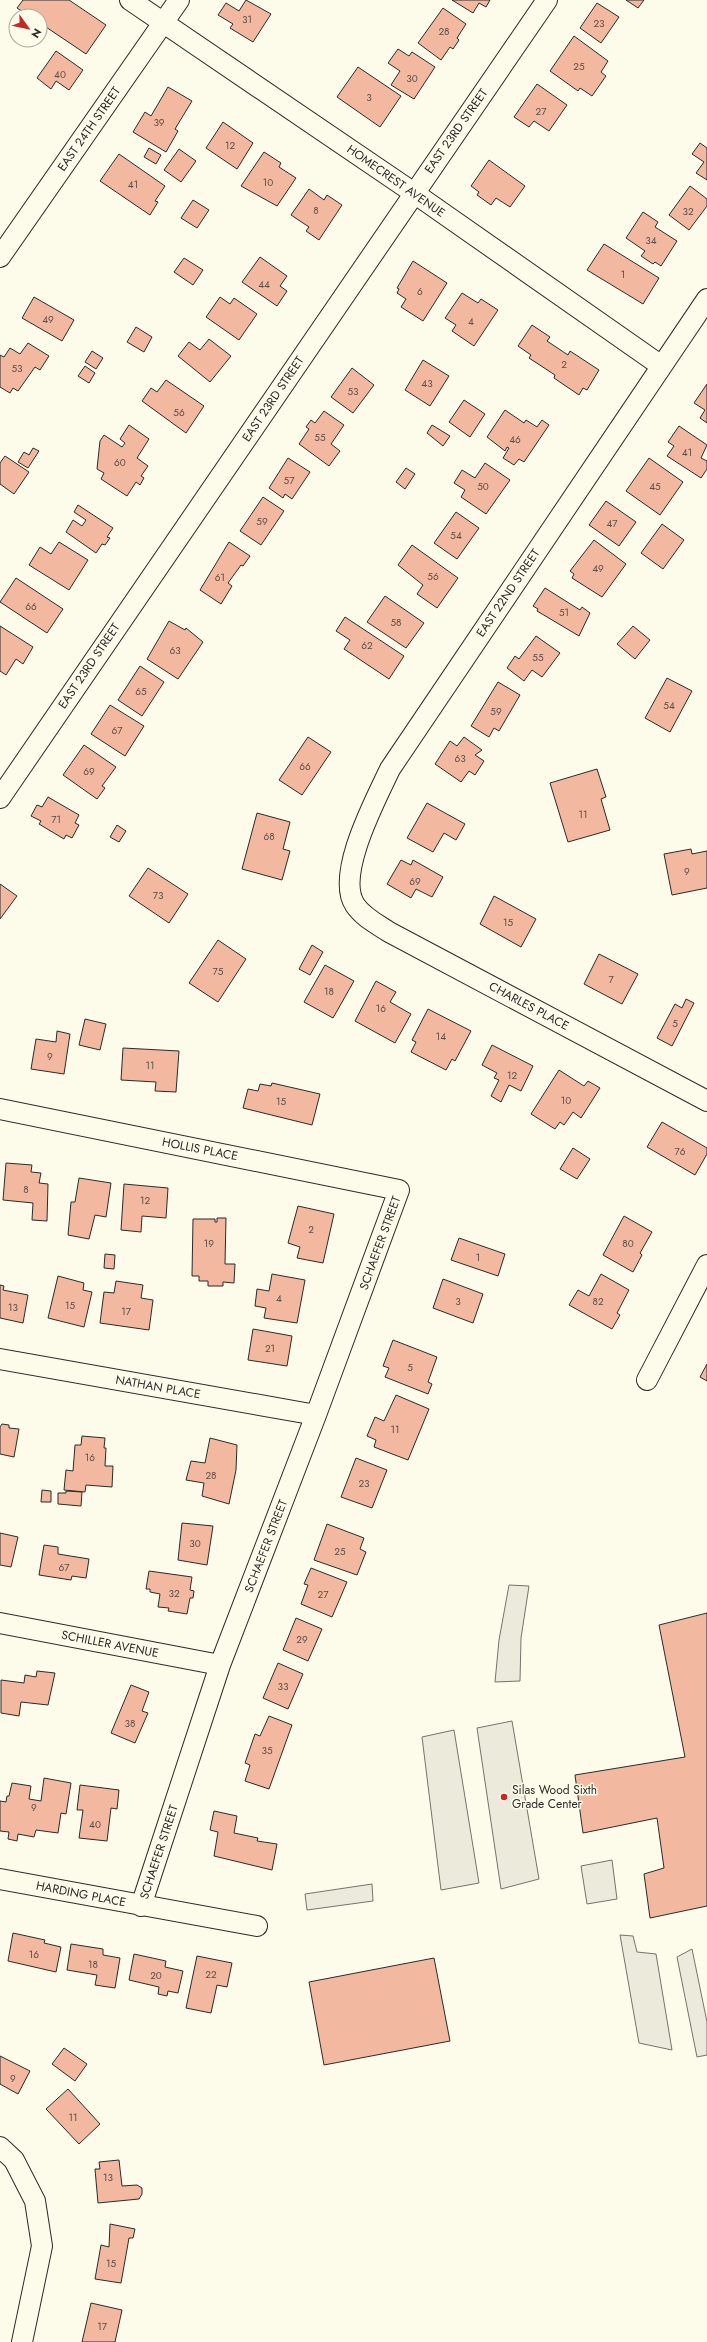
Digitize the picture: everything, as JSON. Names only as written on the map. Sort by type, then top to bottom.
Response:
[{"type":"street","name":"HOMECREST AVENUE","points":[[130,0],[414,193],[660,365]]},
{"type":"street","name":"EAST 24TH STREET","points":[[0,257],[179,0]]},
{"type":"street","name":"EAST 23RD STREET","points":[[0,798],[547,0]]},
{"type":"street","name":"EAST 22ND STREET","points":[[355,905],[350,887],[351,868],[359,839],[390,769],[660,365],[707,299]]},
{"type":"street","name":"CHARLES PLACE","points":[[355,905],[370,920],[389,932],[707,1101]]},
{"type":"street","name":"HOLLIS PLACE","points":[[0,1109],[399,1190]]},
{"type":"street","name":"SCHAEFER STREET","points":[[141,1906],[220,1665],[316,1415],[399,1190]]},
{"type":"street","points":[[647,1380],[707,1265]]},
{"type":"street","name":"NATHAN PLACE","points":[[0,1359],[316,1415]]},
{"type":"street","name":"SCHILLER AVENUE","points":[[0,1623],[220,1665]]},
{"type":"street","name":"HARDING PLACE","points":[[0,1879],[257,1926]]},
{"type":"street","points":[[0,2147],[14,2160],[35,2201],[42,2246],[22,2342]]},
{"type":"shaded area","points":[[509,1585],[529,1586],[521,1638],[520,1681],[495,1682],[499,1640]]},
{"type":"shaded area","points":[[512,1721],[539,1879],[501,1889],[477,1728]]},
{"type":"shaded area","points":[[454,1730],[479,1883],[441,1890],[422,1737]]},
{"type":"shaded area","points":[[612,1860],[617,1899],[587,1904],[581,1866]]},
{"type":"shaded area","points":[[372,1884],[373,1901],[307,1910],[305,1894]]},
{"type":"shaded area","points":[[620,1935],[633,1936],[637,1952],[656,1954],[672,2050],[639,2043]]},
{"type":"shaded area","points":[[692,1949],[707,2022],[707,2055],[697,2057],[677,1957]]},
{"type":"building","points":[[23,0],[69,0],[106,25],[86,54],[48,28],[48,8],[17,8]]},
{"type":"building","points":[[246,0],[271,14],[253,42],[230,28],[233,24],[218,15],[226,3],[239,11]]},
{"type":"building","points":[[452,0],[490,0],[486,7],[479,3],[473,13]]},
{"type":"building","points":[[626,0],[644,0],[638,8]]},
{"type":"building","points":[[597,3],[619,17],[601,43],[580,28]]},
{"type":"building","points":[[443,8],[466,24],[457,38],[459,40],[453,49],[450,47],[441,60],[418,43]]},
{"type":"building","points":[[574,36],[608,61],[601,72],[606,76],[592,96],[580,88],[578,91],[550,71]]},
{"type":"building","points":[[398,49],[409,56],[412,52],[435,67],[414,99],[391,85],[400,71],[388,63]]},
{"type":"building","points":[[56,51],[83,70],[69,90],[56,81],[51,89],[37,78]]},
{"type":"building","points":[[358,67],[401,96],[380,127],[337,97]]},
{"type":"building","points":[[537,84],[567,105],[549,131],[534,121],[529,127],[514,117]]},
{"type":"building","points":[[168,87],[192,101],[175,129],[178,131],[166,152],[133,132],[145,112],[151,116]]},
{"type":"building","points":[[223,122],[253,143],[237,169],[206,148]]},
{"type":"building","points":[[700,143],[707,148],[707,180],[696,173],[704,162],[692,154]]},
{"type":"building","points":[[149,148],[161,155],[156,164],[144,157]]},
{"type":"building","points":[[179,149],[196,161],[181,182],[164,170]]},
{"type":"building","points":[[264,152],[281,163],[279,167],[296,178],[277,206],[241,186]]},
{"type":"building","points":[[119,154],[165,186],[155,201],[158,202],[150,215],[100,181]]},
{"type":"building","points":[[489,160],[525,186],[510,207],[496,198],[491,205],[477,195],[479,192],[471,186]]},
{"type":"building","points":[[690,186],[707,199],[707,206],[689,230],[669,215]]},
{"type":"building","points":[[309,189],[324,200],[327,195],[342,205],[319,240],[306,231],[309,227],[291,215]]},
{"type":"building","points":[[193,200],[209,210],[197,228],[181,218]]},
{"type":"building","points":[[643,212],[658,222],[655,227],[677,241],[661,266],[655,262],[653,264],[641,256],[645,251],[626,238]]},
{"type":"building","points":[[604,244],[659,278],[643,304],[587,270]]},
{"type":"building","points":[[260,257],[287,276],[280,286],[287,291],[277,306],[242,282]]},
{"type":"building","points":[[184,258],[203,270],[193,285],[174,272]]},
{"type":"building","points":[[413,261],[447,283],[423,321],[401,307],[406,299],[397,293],[399,289],[397,288]]},
{"type":"building","points":[[462,293],[478,303],[481,299],[498,310],[474,346],[452,331],[456,325],[445,318]]},
{"type":"building","points":[[34,297],[74,320],[62,341],[22,318]]},
{"type":"building","points":[[220,297],[230,304],[234,298],[257,314],[239,340],[206,317]]},
{"type":"building","points":[[532,325],[550,337],[547,341],[568,355],[570,351],[599,370],[587,390],[583,388],[579,395],[554,378],[555,375],[529,358],[531,355],[518,346]]},
{"type":"building","points":[[136,327],[152,337],[144,352],[127,342]]},
{"type":"building","points":[[209,339],[231,356],[210,382],[178,356],[189,342],[200,350]]},
{"type":"building","points":[[28,343],[49,356],[40,370],[35,367],[18,391],[13,388],[10,393],[0,387],[0,355],[4,357],[10,348],[20,354]]},
{"type":"building","points":[[92,351],[103,358],[96,369],[85,362]]},
{"type":"building","points":[[423,360],[449,376],[430,406],[405,390]]},
{"type":"building","points":[[85,366],[95,373],[89,383],[78,376]]},
{"type":"building","points":[[352,368],[374,385],[353,413],[331,397]]},
{"type":"building","points":[[166,380],[204,406],[186,433],[142,401],[151,388],[157,392]]},
{"type":"building","points":[[707,384],[707,423],[700,418],[705,410],[694,403]]},
{"type":"building","points":[[464,400],[485,414],[470,437],[449,422]]},
{"type":"building","points":[[505,410],[524,423],[526,420],[537,427],[542,420],[549,425],[524,462],[519,459],[514,465],[503,458],[509,448],[507,447],[505,451],[487,437]]},
{"type":"building","points":[[324,411],[344,425],[331,444],[340,451],[329,466],[299,444],[309,429],[306,427],[311,420],[315,423]]},
{"type":"building","points":[[129,425],[149,439],[137,458],[148,466],[141,476],[144,478],[140,485],[136,482],[127,496],[101,479],[104,473],[97,469],[100,441],[104,435],[122,447],[125,443],[120,439]]},
{"type":"building","points":[[432,425],[450,436],[443,446],[427,433]]},
{"type":"building","points":[[679,426],[707,445],[701,458],[707,461],[707,469],[701,478],[667,456],[674,446],[668,442]]},
{"type":"building","points":[[33,448],[39,451],[28,468],[18,462],[24,452],[29,455]]},
{"type":"building","points":[[5,456],[29,472],[14,494],[0,484],[0,463]]},
{"type":"building","points":[[288,458],[310,472],[292,499],[285,494],[283,498],[269,488]]},
{"type":"building","points":[[649,458],[683,482],[660,515],[626,491]]},
{"type":"building","points":[[485,463],[510,480],[486,514],[461,497],[465,490],[454,483],[462,470],[475,478]]},
{"type":"building","points":[[406,468],[415,474],[405,489],[396,482]]},
{"type":"building","points":[[263,497],[284,511],[261,545],[240,531]]},
{"type":"building","points":[[606,501],[636,522],[619,546],[589,525]]},
{"type":"building","points":[[78,505],[113,528],[107,537],[110,538],[105,545],[102,544],[96,553],[66,532],[73,520],[82,526],[86,520],[74,512]]},
{"type":"building","points":[[456,512],[479,528],[457,559],[434,543]]},
{"type":"building","points":[[662,524],[684,540],[663,569],[641,553]]},
{"type":"building","points":[[594,540],[626,564],[602,597],[572,578],[574,574],[570,571]]},
{"type":"building","points":[[59,542],[88,560],[69,590],[29,565],[40,547],[51,554]]},
{"type":"building","points":[[229,542],[250,556],[243,566],[241,565],[228,583],[232,586],[221,604],[200,590]]},
{"type":"building","points":[[412,545],[458,578],[437,608],[417,594],[423,585],[398,565]]},
{"type":"building","points":[[16,578],[63,609],[47,633],[0,602]]},
{"type":"building","points":[[545,588],[580,610],[582,607],[590,613],[579,636],[537,611],[538,609],[533,606]]},
{"type":"building","points":[[385,596],[424,623],[406,648],[367,622]]},
{"type":"building","points":[[345,617],[404,656],[389,679],[344,649],[350,640],[336,631]]},
{"type":"building","points":[[169,621],[185,630],[186,628],[203,642],[178,679],[147,659]]},
{"type":"building","points":[[0,626],[33,647],[23,664],[16,659],[6,675],[0,671]]},
{"type":"building","points":[[633,626],[650,640],[635,659],[617,644]]},
{"type":"building","points":[[536,636],[560,653],[542,677],[532,670],[524,681],[507,668],[515,656],[519,659]]},
{"type":"building","points":[[140,666],[164,682],[142,716],[118,700]]},
{"type":"building","points":[[667,678],[692,691],[670,732],[645,718]]},
{"type":"building","points":[[498,682],[520,695],[499,731],[494,728],[489,737],[471,726]]},
{"type":"building","points":[[110,705],[144,726],[125,756],[91,734]]},
{"type":"building","points":[[308,737],[331,752],[302,795],[279,780]]},
{"type":"building","points":[[464,737],[482,750],[475,755],[484,761],[475,775],[469,771],[461,782],[435,764],[450,741],[457,746]]},
{"type":"building","points":[[84,745],[116,767],[102,786],[105,788],[97,799],[63,775]]},
{"type":"building","points":[[597,769],[606,797],[601,799],[610,830],[568,842],[550,783]]},
{"type":"building","points":[[48,797],[79,815],[75,823],[79,825],[72,838],[66,835],[64,839],[39,824],[41,821],[31,816],[37,805],[42,807]]},
{"type":"building","points":[[427,803],[465,824],[456,840],[444,833],[433,852],[407,838]]},
{"type":"building","points":[[257,813],[290,822],[283,849],[290,851],[282,880],[242,869]]},
{"type":"building","points":[[117,825],[126,831],[119,842],[110,837]]},
{"type":"building","points":[[691,849],[692,854],[707,851],[707,888],[672,895],[664,854]]},
{"type":"building","points":[[401,860],[411,865],[413,860],[443,877],[432,897],[416,889],[411,898],[387,884]]},
{"type":"building","points":[[148,868],[188,894],[169,923],[129,896]]},
{"type":"building","points":[[0,884],[17,896],[0,919]]},
{"type":"building","points":[[494,896],[536,919],[521,947],[480,924]]},
{"type":"building","points":[[218,940],[246,959],[218,1002],[189,983]]},
{"type":"building","points":[[312,945],[323,952],[310,975],[299,969]]},
{"type":"building","points":[[599,954],[638,974],[622,1004],[584,984]]},
{"type":"building","points":[[325,965],[354,981],[333,1018],[304,1002]]},
{"type":"building","points":[[376,981],[396,992],[390,1002],[411,1014],[395,1043],[355,1021]]},
{"type":"building","points":[[686,999],[694,1003],[672,1046],[657,1038],[675,1004],[682,1008]]},
{"type":"building","points":[[428,1009],[471,1031],[455,1061],[452,1059],[446,1070],[411,1052],[416,1042],[412,1040]]},
{"type":"building","points":[[85,1019],[106,1024],[100,1050],[79,1045]]},
{"type":"building","points":[[57,1031],[70,1034],[64,1074],[31,1069],[36,1039],[56,1042]]},
{"type":"building","points":[[492,1045],[533,1066],[521,1091],[509,1085],[501,1102],[491,1096],[499,1080],[494,1078],[497,1073],[482,1065]]},
{"type":"building","points":[[123,1048],[179,1051],[176,1092],[155,1091],[156,1082],[121,1080]]},
{"type":"building","points":[[559,1070],[584,1086],[588,1081],[600,1088],[581,1118],[573,1112],[564,1125],[560,1122],[555,1129],[531,1114]]},
{"type":"building","points":[[272,1083],[320,1094],[312,1125],[243,1108],[248,1089],[258,1091],[260,1084],[271,1086]]},
{"type":"building","points":[[662,1122],[707,1148],[707,1154],[695,1175],[647,1147]]},
{"type":"building","points":[[573,1148],[590,1159],[577,1179],[560,1169]]},
{"type":"building","points":[[6,1163],[32,1165],[31,1172],[41,1173],[39,1183],[48,1184],[47,1221],[32,1220],[33,1203],[3,1200]]},
{"type":"building","points":[[79,1178],[111,1183],[106,1217],[95,1215],[89,1239],[68,1235],[71,1202],[75,1202]]},
{"type":"building","points":[[124,1184],[168,1188],[166,1218],[142,1216],[141,1232],[121,1230]]},
{"type":"building","points":[[298,1206],[334,1214],[323,1263],[297,1258],[300,1247],[288,1243]]},
{"type":"building","points":[[624,1216],[652,1232],[640,1253],[642,1255],[633,1272],[603,1255]]},
{"type":"building","points":[[217,1218],[226,1218],[225,1264],[235,1264],[234,1283],[223,1282],[223,1286],[208,1286],[208,1281],[199,1281],[199,1276],[192,1276],[193,1219],[215,1219],[215,1222],[217,1222]]},
{"type":"building","points":[[459,1238],[505,1254],[498,1276],[451,1260]]},
{"type":"building","points":[[105,1254],[115,1255],[114,1269],[104,1268]]},
{"type":"building","points":[[272,1274],[305,1280],[297,1323],[264,1318],[266,1308],[255,1306],[257,1289],[269,1291]]},
{"type":"building","points":[[601,1274],[629,1290],[617,1313],[620,1315],[612,1329],[569,1305],[578,1290],[589,1296]]},
{"type":"building","points":[[58,1276],[84,1283],[83,1290],[92,1292],[84,1327],[48,1318]]},
{"type":"building","points":[[443,1279],[483,1294],[473,1323],[433,1308]]},
{"type":"building","points":[[116,1281],[143,1285],[141,1298],[153,1300],[149,1330],[100,1323],[104,1292],[114,1293]]},
{"type":"building","points":[[0,1285],[4,1286],[3,1290],[28,1295],[23,1323],[0,1318]]},
{"type":"building","points":[[253,1329],[292,1336],[287,1366],[248,1360]]},
{"type":"building","points":[[393,1340],[437,1357],[428,1382],[432,1384],[428,1394],[385,1377],[389,1368],[383,1366]]},
{"type":"building","points":[[707,1364],[707,1381],[700,1377]]},
{"type":"building","points":[[396,1395],[429,1409],[408,1460],[374,1447],[376,1440],[367,1436],[375,1417],[384,1421]]},
{"type":"building","points":[[2,1424],[9,1425],[9,1428],[19,1429],[14,1457],[0,1454],[0,1427]]},
{"type":"building","points":[[82,1436],[105,1438],[105,1466],[113,1466],[112,1487],[86,1485],[85,1492],[64,1490],[66,1470],[73,1471],[75,1445],[81,1445]]},
{"type":"building","points":[[210,1438],[237,1445],[236,1470],[229,1504],[202,1496],[204,1483],[186,1480],[191,1461],[205,1463]]},
{"type":"building","points":[[356,1458],[387,1470],[372,1508],[341,1497]]},
{"type":"building","points":[[42,1490],[51,1491],[51,1502],[41,1502]]},
{"type":"building","points":[[66,1491],[82,1492],[81,1506],[58,1504],[58,1493],[66,1493]]},
{"type":"building","points":[[182,1523],[213,1526],[207,1565],[178,1560]]},
{"type":"building","points":[[327,1524],[364,1538],[360,1549],[366,1552],[357,1575],[314,1560]]},
{"type":"building","points":[[0,1533],[18,1537],[11,1567],[0,1565]]},
{"type":"building","points":[[44,1545],[58,1547],[58,1554],[89,1559],[86,1578],[72,1576],[71,1580],[39,1575]]},
{"type":"building","points":[[311,1568],[347,1582],[332,1617],[301,1604],[308,1585],[304,1584]]},
{"type":"building","points":[[149,1571],[192,1577],[190,1590],[194,1591],[193,1598],[190,1598],[187,1614],[168,1611],[169,1608],[158,1607],[160,1594],[150,1592],[150,1589],[146,1589]]},
{"type":"building","points":[[707,1613],[707,1906],[650,1918],[644,1874],[664,1868],[657,1818],[583,1833],[575,1775],[685,1757],[659,1625]]},
{"type":"building","points":[[296,1618],[322,1629],[308,1661],[283,1650]]},
{"type":"building","points":[[278,1663],[303,1674],[288,1709],[263,1698]]},
{"type":"building","points":[[37,1671],[55,1673],[48,1705],[21,1702],[19,1716],[1,1713],[1,1680],[24,1683],[25,1675],[36,1677]]},
{"type":"building","points":[[131,1685],[149,1692],[142,1711],[148,1713],[135,1743],[111,1733]]},
{"type":"building","points":[[269,1716],[292,1725],[269,1789],[245,1781],[250,1765],[245,1763],[255,1734],[260,1736]]},
{"type":"building","points":[[44,1778],[71,1783],[66,1814],[61,1813],[58,1833],[36,1830],[34,1837],[18,1834],[17,1841],[8,1839],[9,1832],[0,1831],[0,1801],[6,1802],[12,1783],[31,1786],[29,1799],[41,1801]]},
{"type":"building","points":[[80,1785],[119,1790],[117,1809],[111,1808],[107,1841],[79,1838],[83,1810],[77,1810]]},
{"type":"building","points":[[214,1811],[237,1816],[234,1833],[258,1838],[257,1841],[277,1844],[272,1870],[214,1856],[218,1832],[210,1830]]},
{"type":"building","points":[[13,1933],[45,1940],[44,1943],[61,1947],[56,1972],[8,1961]]},
{"type":"building","points":[[71,1944],[103,1949],[103,1955],[120,1958],[115,1988],[95,1985],[97,1975],[67,1970]]},
{"type":"building","points":[[134,1954],[166,1961],[165,1967],[183,1971],[178,1993],[168,1991],[167,1996],[158,1994],[159,1987],[129,1980]]},
{"type":"building","points":[[197,1956],[232,1963],[227,1987],[217,1985],[211,2013],[186,2008]]},
{"type":"building","points":[[434,1958],[450,2041],[324,2065],[309,1982]]},
{"type":"building","points":[[64,2048],[87,2064],[75,2081],[52,2064]]},
{"type":"building","points":[[0,2056],[30,2071],[18,2094],[0,2084]]},
{"type":"building","points":[[68,2089],[100,2124],[79,2144],[46,2109]]},
{"type":"building","points":[[119,2160],[122,2186],[137,2185],[142,2188],[142,2194],[139,2199],[98,2203],[95,2169],[100,2169],[99,2162]]},
{"type":"building","points":[[110,2224],[135,2229],[133,2238],[129,2238],[121,2283],[95,2279],[101,2245],[109,2247]]},
{"type":"building","points":[[91,2303],[122,2310],[115,2342],[82,2342]]},
{"type":"place","name":"Silas Wood Sixth Grade Center","points":[[504,1797]]}]
